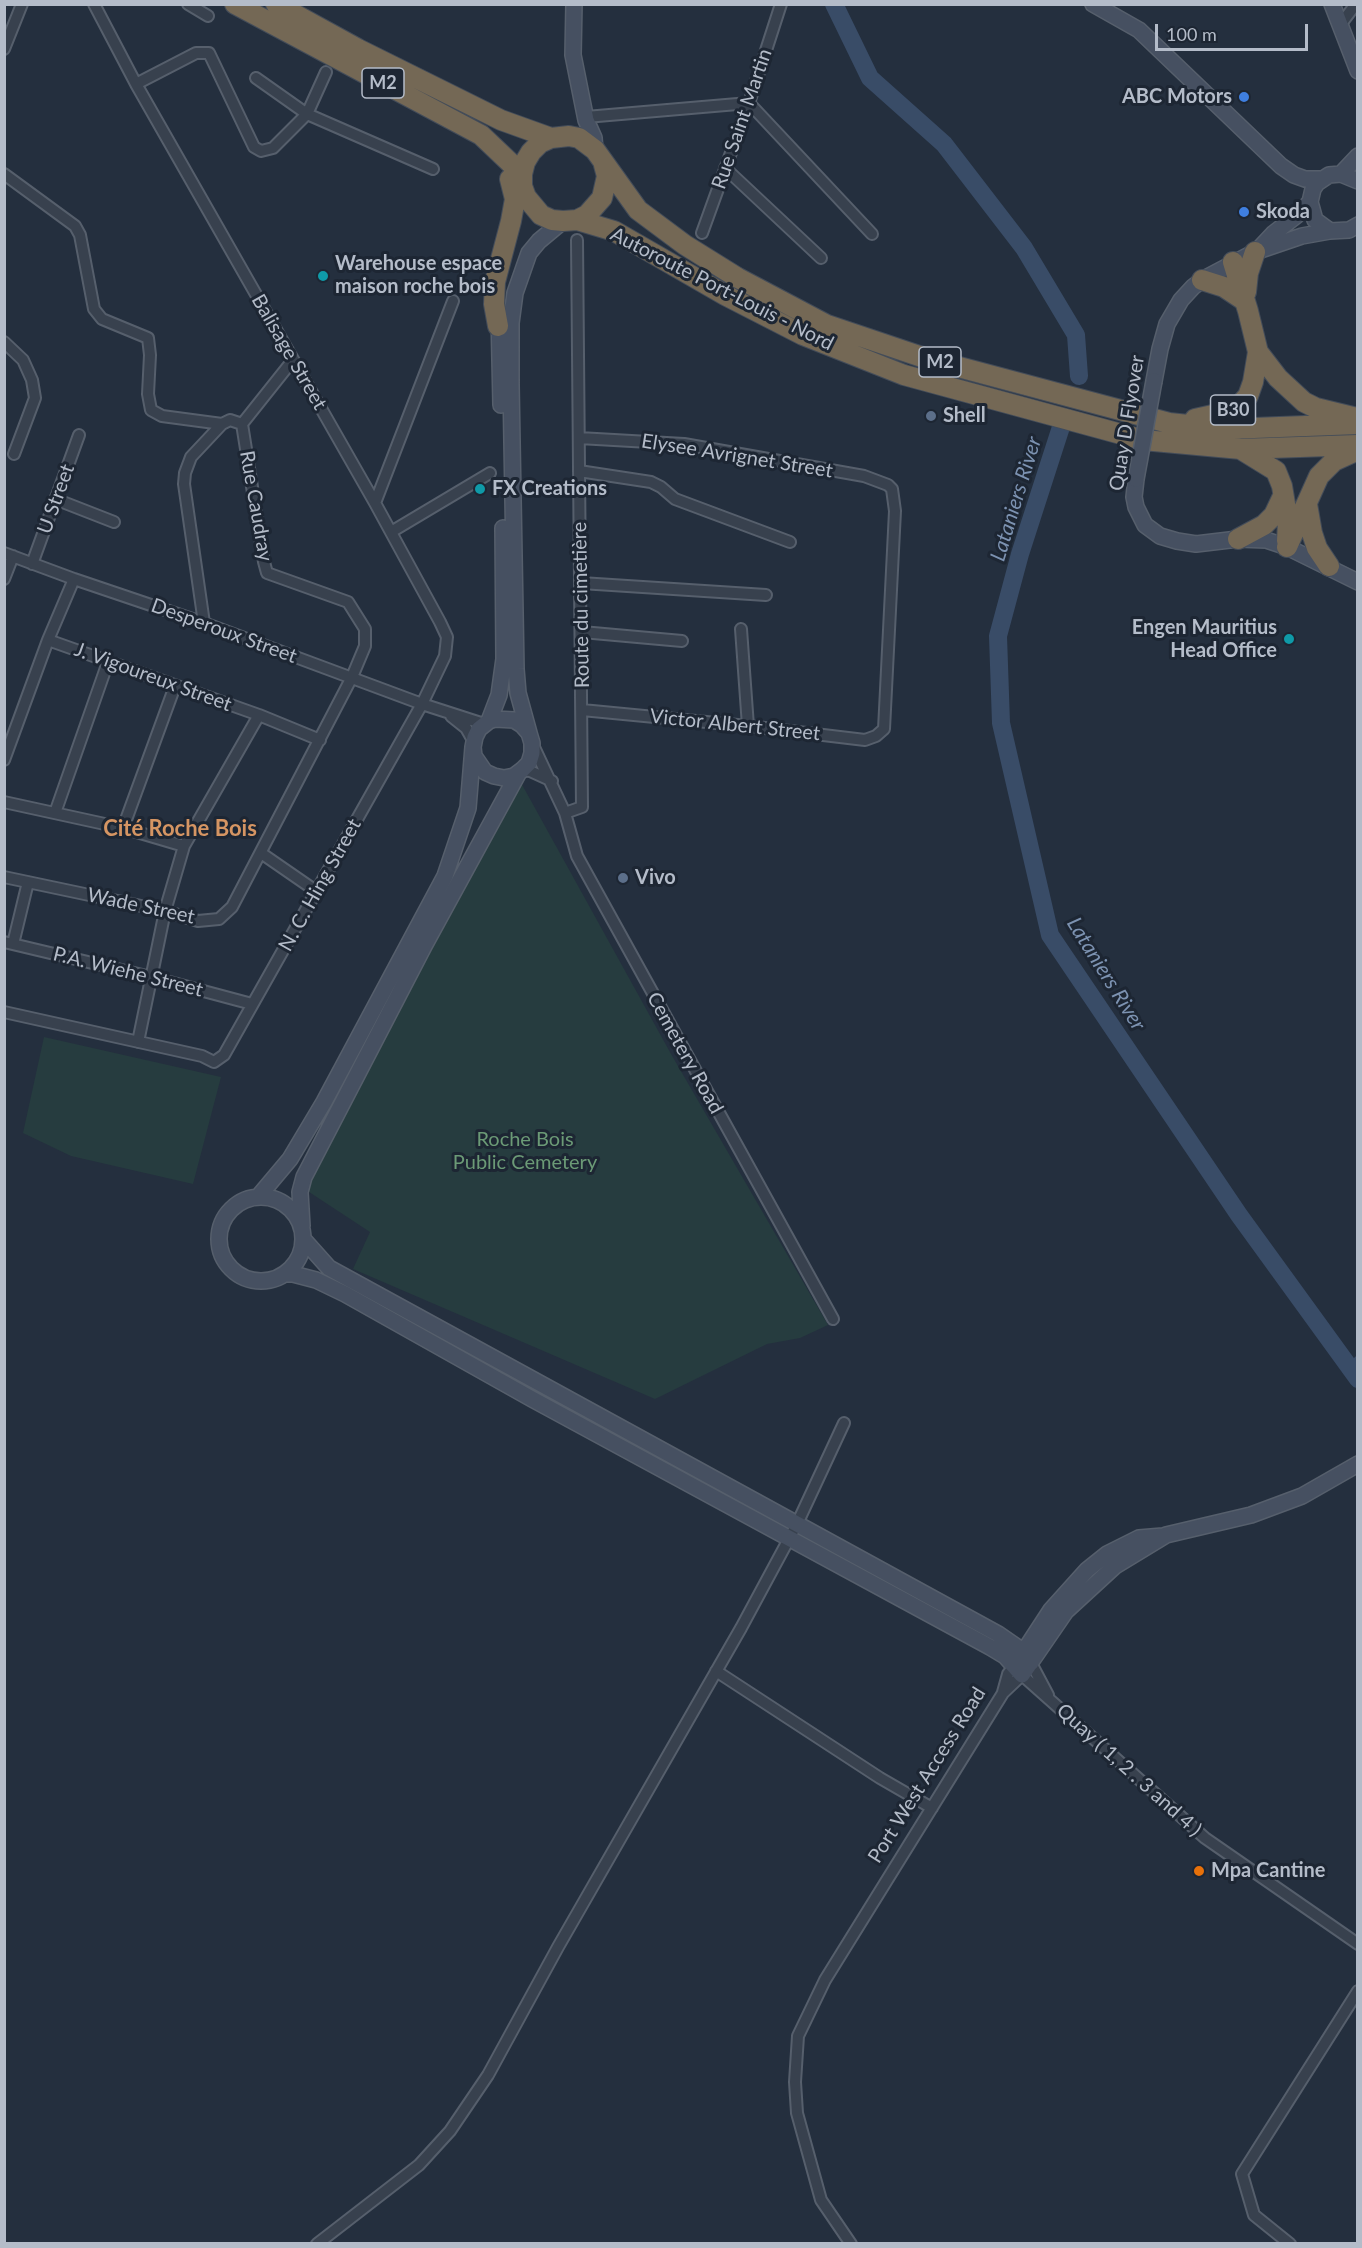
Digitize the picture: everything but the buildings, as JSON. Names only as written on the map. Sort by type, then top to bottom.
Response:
[{"type":"highway","name":"M2","points":[[235,4],[481,135],[522,174]]},
{"type":"highway","name":"M2","points":[[276,4],[358,49],[501,120],[555,137],[579,138],[600,157],[638,210],[685,245],[738,278],[827,325],[925,358],[1169,423],[1227,429],[1358,424]]},
{"type":"highway","points":[[400,92],[484,144],[506,167],[515,199],[495,282],[494,304],[498,326]]},
{"type":"highway","points":[[526,197],[522,186],[525,162],[540,143],[555,137]]},
{"type":"highway","points":[[570,220],[587,215],[602,198],[607,176],[600,157]]},
{"type":"highway","name":"M2","points":[[526,197],[541,215],[552,220],[570,220]]},
{"type":"highway","name":"Autoroute Port-Louis - Nord","points":[[570,220],[614,231],[725,295],[803,335],[904,375],[1143,440],[1241,449],[1358,445]]},
{"type":"highway","points":[[1245,301],[1248,273],[1256,252]]},
{"type":"highway","points":[[1233,262],[1258,352]]},
{"type":"highway","points":[[1202,280],[1224,287],[1245,301]]},
{"type":"highway","name":"B30","points":[[1169,423],[1207,418],[1234,410],[1248,396],[1251,389],[1258,352]]},
{"type":"highway","name":"B30","points":[[1258,352],[1278,378],[1304,402],[1316,408],[1358,418]]},
{"type":"highway","points":[[1241,449],[1276,471],[1288,522],[1287,547]]},
{"type":"highway","points":[[1287,547],[1319,476],[1334,461],[1358,450]]},
{"type":"highway","points":[[1239,539],[1264,525],[1274,514],[1283,496]]},
{"type":"highway","points":[[1307,504],[1314,540],[1329,566]]},
{"type":"main road","points":[[574,4],[573,55],[586,118],[600,157]]},
{"type":"main road","points":[[1093,4],[1139,30],[1281,166],[1310,199],[1316,220],[1330,231]]},
{"type":"main road","points":[[1332,4],[1358,71]]},
{"type":"main road","points":[[555,137],[571,131],[586,118]]},
{"type":"main road","points":[[1341,174],[1358,156]]},
{"type":"main road","points":[[1281,166],[1299,177],[1323,179]]},
{"type":"main road","points":[[1256,252],[1274,233],[1296,216],[1310,199],[1317,183],[1329,175],[1341,174],[1358,181]]},
{"type":"main road","points":[[258,1197],[290,1159],[318,1112],[445,876],[468,808],[473,744],[499,695],[504,659],[503,466],[498,326],[502,283],[526,197]]},
{"type":"main road","points":[[570,220],[539,242],[529,253],[515,293],[511,323],[516,669],[518,693],[530,738],[532,753],[529,763],[520,772],[424,946],[307,1170],[300,1192],[303,1233],[298,1259],[285,1274],[273,1280],[259,1282],[232,1270],[224,1259],[219,1245],[220,1231],[225,1217],[234,1206],[247,1199],[258,1197],[274,1198],[286,1204],[296,1214],[303,1233],[329,1268],[998,1634],[1022,1664]]},
{"type":"main road","points":[[1256,252],[1302,236],[1354,228]]},
{"type":"main road","name":"Quay D Flyover","points":[[1256,252],[1202,280],[1180,300],[1167,324],[1160,349],[1136,479],[1134,497],[1136,507],[1145,525],[1160,536],[1177,542],[1196,544],[1239,539],[1266,540],[1329,566],[1358,582]]},
{"type":"main road","points":[[486,723],[504,718],[514,720],[522,725],[530,738]]},
{"type":"main road","points":[[473,744],[474,756],[485,772],[504,778],[520,772]]},
{"type":"main road","points":[[285,1274],[316,1280],[345,1294],[532,1399],[1022,1664]]},
{"type":"main road","points":[[1022,1664],[1051,1610],[1087,1570],[1107,1554],[1139,1538],[1166,1535],[1251,1515],[1302,1496],[1358,1464]]},
{"type":"street","points":[[4,49],[22,4]]},
{"type":"street","name":"Balisage Street","points":[[94,4],[136,84],[375,503],[447,637],[445,656],[422,704]]},
{"type":"street","points":[[188,4],[208,16]]},
{"type":"street","name":"Rue Saint Martin","points":[[702,233],[749,103],[781,4]]},
{"type":"street","points":[[1340,25],[1356,4]]},
{"type":"street","points":[[136,84],[196,53],[209,53],[254,147],[261,151],[273,148],[307,114],[326,72]]},
{"type":"street","points":[[256,78],[307,114],[434,169]]},
{"type":"street","points":[[586,118],[749,103],[872,234]]},
{"type":"street","points":[[725,168],[821,258]]},
{"type":"street","points":[[4,174],[75,226],[80,235],[94,309],[102,319],[147,338],[150,356],[148,394],[151,410],[162,416],[222,424]]},
{"type":"street","name":"Route du cimetière","points":[[565,813],[582,807],[582,632],[576,240]]},
{"type":"street","points":[[375,503],[453,302]]},
{"type":"street","points":[[4,342],[23,360],[32,380],[35,398],[14,454]]},
{"type":"street","name":"Rue Caudray","points":[[293,360],[242,424],[264,562],[267,573],[348,602],[365,629],[365,646],[352,677]]},
{"type":"street","points":[[204,623],[184,484],[191,457],[222,424],[230,420],[242,424]]},
{"type":"street","name":"U Street","points":[[32,564],[79,435]]},
{"type":"street","name":"Elysee Avrignet Street","points":[[579,438],[684,444],[748,457],[782,460],[881,480],[893,494],[884,729]]},
{"type":"street","points":[[579,471],[651,482],[675,499],[790,542]]},
{"type":"street","points":[[391,532],[490,473]]},
{"type":"street","points":[[56,500],[114,522]]},
{"type":"street","points":[[4,579],[9,555]]},
{"type":"street","name":"Desperoux Street","points":[[9,555],[204,623],[422,704],[486,723]]},
{"type":"street","points":[[4,760],[48,640],[74,579]]},
{"type":"street","points":[[581,582],[766,596]]},
{"type":"street","points":[[741,629],[748,726]]},
{"type":"street","points":[[582,632],[682,641]]},
{"type":"street","name":"J. Vigoureux Street","points":[[48,640],[259,715],[320,740]]},
{"type":"street","points":[[55,813],[108,662]]},
{"type":"street","name":"Wade Street","points":[[4,877],[165,911],[198,921],[219,919],[232,907],[352,677]]},
{"type":"street","points":[[123,828],[175,686]]},
{"type":"street","name":"N. C. Hing Street","points":[[138,1042],[202,1056],[214,1062],[224,1055],[422,704]]},
{"type":"street","points":[[443,710],[466,728],[473,744]]},
{"type":"street","name":"Victor Albert Street","points":[[582,710],[865,740],[876,736],[884,729]]},
{"type":"street","points":[[4,1012],[138,1042],[165,911],[184,846],[259,715]]},
{"type":"street","name":"Cemetery Road","points":[[530,738],[565,813],[577,856],[833,1319]]},
{"type":"street","points":[[520,772],[530,771],[552,781]]},
{"type":"street","points":[[4,802],[123,828],[184,846]]},
{"type":"street","points":[[261,853],[316,891]]},
{"type":"street","points":[[9,943],[28,882]]},
{"type":"street","name":"P.A. Wiehe Street","points":[[9,943],[252,1004]]},
{"type":"street","points":[[317,2244],[419,2165],[450,2131],[488,2075],[789,1539],[844,1423]]},
{"type":"street","name":"Port West Access Road","points":[[851,2244],[822,2200],[797,2113],[795,2082],[798,2036],[825,1980],[1003,1693],[1008,1674],[1022,1664]]},
{"type":"street","name":"Quay ( 1, 2 . 3 and 4 )","points":[[1022,1664],[1034,1688],[1050,1698],[1205,1838],[1358,1944]]},
{"type":"street","points":[[716,1671],[880,1778],[932,1809]]},
{"type":"street","points":[[1290,2244],[1254,2215],[1242,2174],[1358,1991]]},
{"type":"green space","name":"Roche Bois Public Cemetery","points":[[520,781],[671,1054],[828,1325],[800,1338],[767,1344],[655,1399],[353,1269],[370,1232],[303,1188]]},
{"type":"green space","points":[[44,1037],[221,1077],[193,1184],[71,1156],[23,1133]]},
{"type":"waterway","name":"Lataniers River","points":[[834,4],[870,78],[944,144],[1024,248],[1076,335],[1079,376]]},
{"type":"waterway","name":"Lataniers River","points":[[1061,427],[1020,554],[998,636],[1001,723],[1050,935],[1239,1215],[1358,1379]]},
{"type":"waterway","points":[[1351,1370],[1358,1361]]},
{"type":"place","name":"ABC Motors","points":[[1244,97]]},
{"type":"place","name":"Skoda","points":[[1244,212]]},
{"type":"place","name":"Warehouse espace maison roche bois","points":[[323,276]]},
{"type":"place","name":"Shell","points":[[931,416]]},
{"type":"place","name":"FX Creations","points":[[480,489]]},
{"type":"place","name":"Engen Mauritius Head Office","points":[[1289,639]]},
{"type":"place","name":"Vivo","points":[[623,878]]},
{"type":"place","name":"Mpa Cantine","points":[[1199,1871]]},
{"type":"district","name":"Cité Roche Bois","points":[[180,829]]}]
